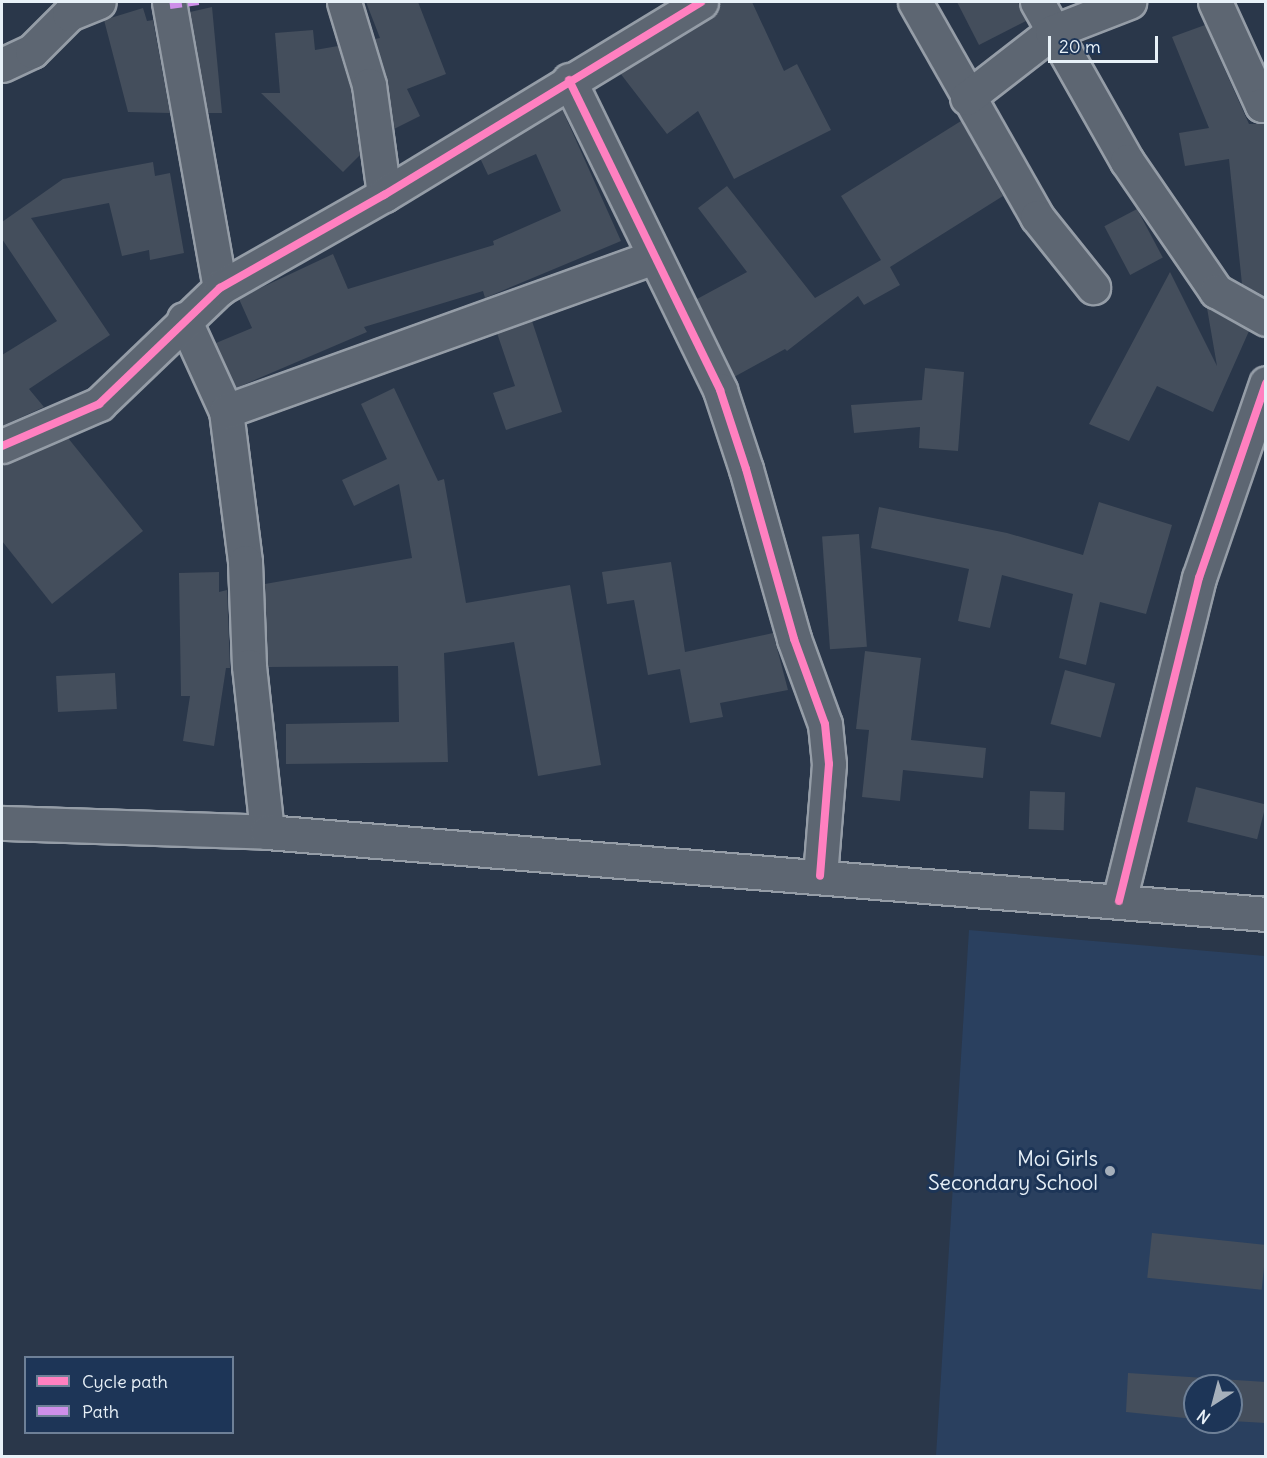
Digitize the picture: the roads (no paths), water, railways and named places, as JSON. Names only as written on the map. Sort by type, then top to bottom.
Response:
[{"type":"street","points":[[2,65],[32,51],[69,14],[99,2]]},
{"type":"street","points":[[344,2],[369,85],[384,195]]},
{"type":"street","points":[[915,2],[967,98],[1037,217],[1093,286]]},
{"type":"street","points":[[1037,2],[1127,162],[1216,291],[1266,320]]},
{"type":"street","points":[[967,98],[1052,32],[1129,2]]},
{"type":"street","points":[[1215,2],[1262,105],[1266,105]]},
{"type":"street","points":[[168,3],[220,288]]},
{"type":"street","points":[[2,446],[99,404],[184,319],[220,288],[384,195],[569,80],[682,6]]},
{"type":"street","points":[[569,80],[653,257],[720,390],[794,639],[825,724],[829,764],[820,876]]},
{"type":"street","points":[[226,411],[653,257]]},
{"type":"street","points":[[184,319],[226,411],[245,562],[249,666],[267,832]]},
{"type":"street","points":[[1119,901],[1199,578],[1266,383]]},
{"type":"street","points":[[2,823],[267,832],[1266,914]]},
{"type":"place","name":"Moi Girls Secondary School","points":[[1110,1171]]}]
